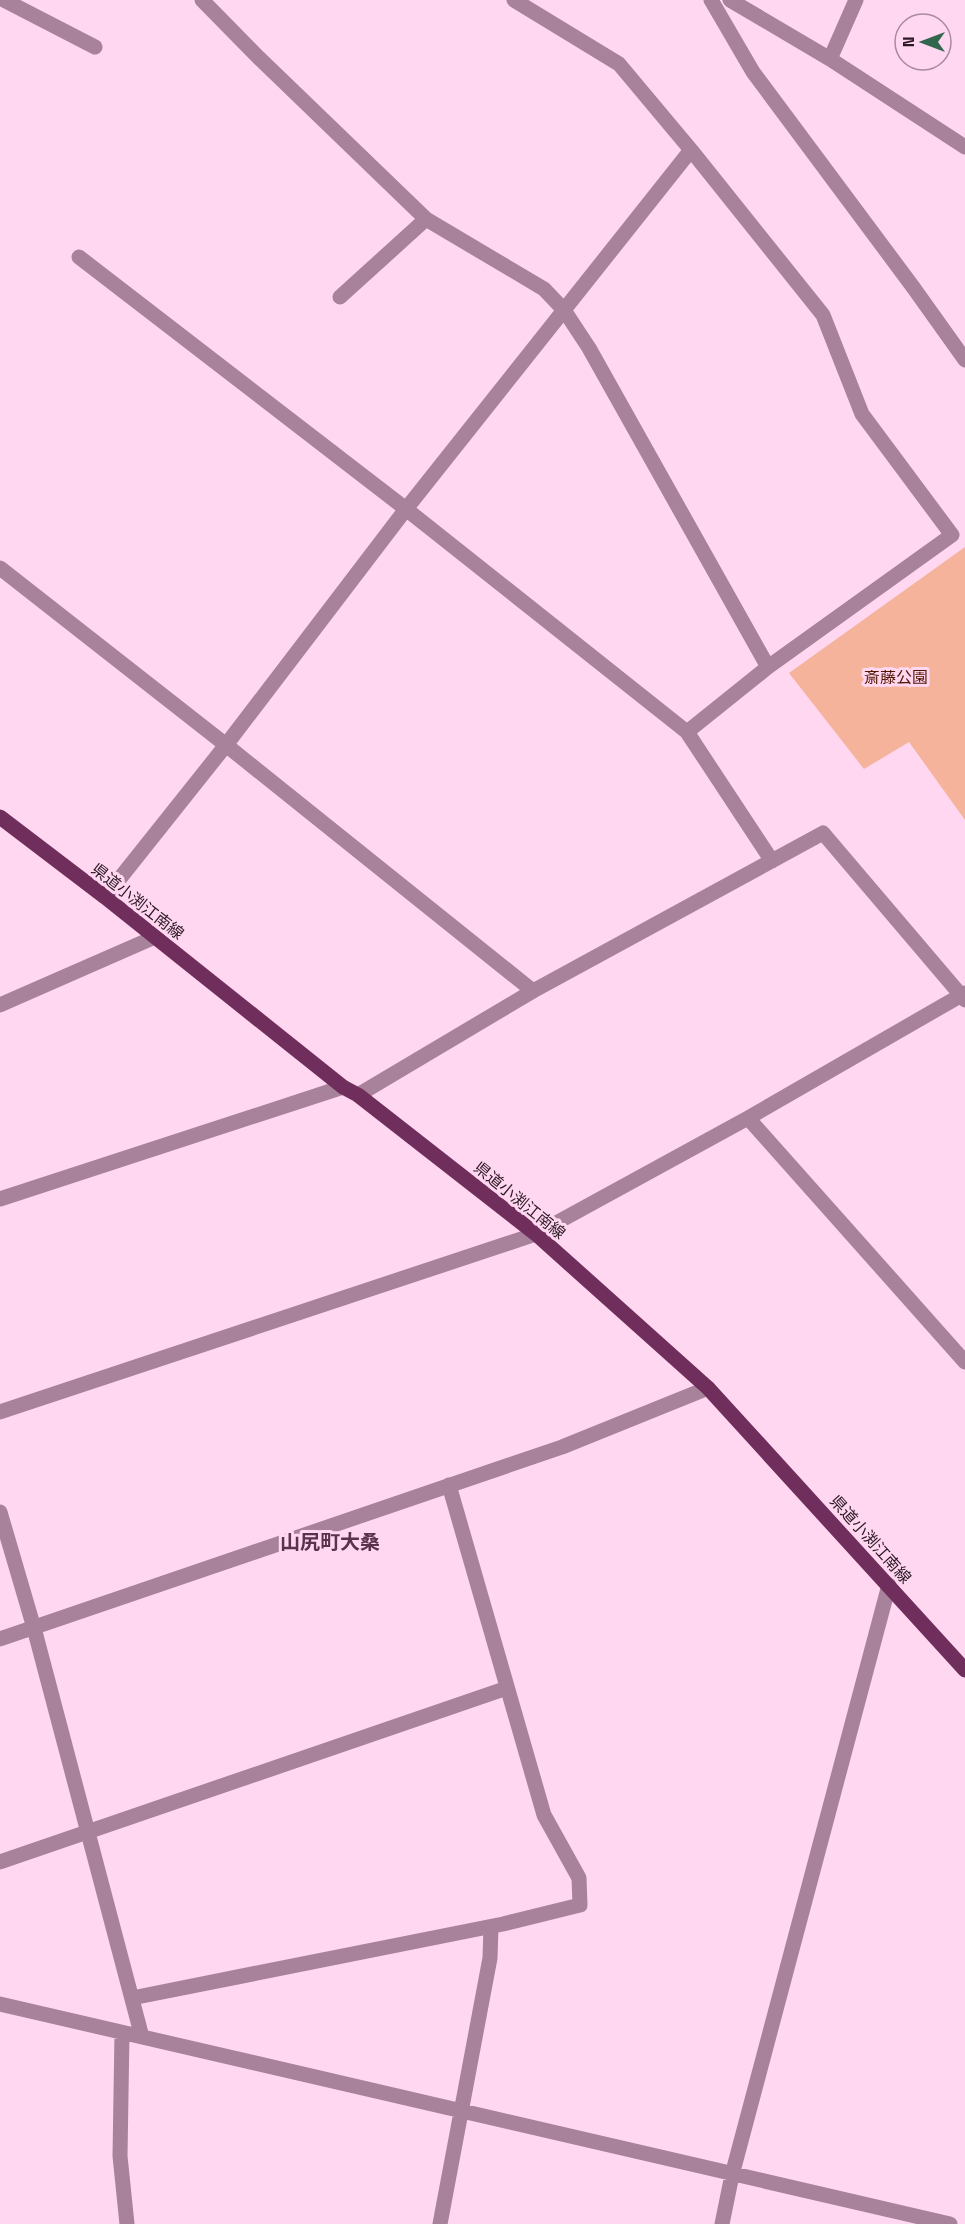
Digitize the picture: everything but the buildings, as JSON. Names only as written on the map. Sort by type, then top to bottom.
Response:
[{"type":"main road","name":"県道小渕江南線","points":[[0,817],[105,897],[343,1087],[358,1095],[536,1234],[708,1388],[965,1670]]},
{"type":"street","points":[[202,0],[258,58],[426,219],[544,289],[564,310],[589,348],[768,667]]},
{"type":"street","points":[[514,0],[619,64],[691,150],[823,315],[862,414],[952,535],[768,667],[687,732]]},
{"type":"street","points":[[711,0],[753,72],[965,360]]},
{"type":"street","points":[[730,0],[830,59],[965,147]]},
{"type":"street","points":[[830,59],[856,0]]},
{"type":"street","points":[[4,6],[95,46]]},
{"type":"street","points":[[105,897],[226,745],[406,509],[691,150]]},
{"type":"street","points":[[340,297],[426,219]]},
{"type":"street","points":[[79,257],[406,509],[687,732],[772,861]]},
{"type":"street","points":[[0,568],[226,745],[533,991]]},
{"type":"street","points":[[0,1412],[536,1234],[964,996],[823,832],[533,991],[358,1095]]},
{"type":"street","points":[[0,1005],[155,937]]},
{"type":"street","points":[[0,1199],[343,1087]]},
{"type":"street","points":[[748,1118],[965,1362]]},
{"type":"street","points":[[0,1639],[562,1447],[708,1388]]},
{"type":"street","points":[[132,1998],[491,1927],[580,1905],[579,1878],[544,1815],[449,1485]]},
{"type":"street","points":[[0,1512],[34,1628],[142,2037]]},
{"type":"street","points":[[722,2224],[732,2175],[889,1585]]},
{"type":"street","points":[[0,1862],[507,1688]]},
{"type":"street","points":[[440,2224],[490,1958],[491,1927]]},
{"type":"street","points":[[0,2004],[950,2224]]},
{"type":"street","points":[[122,2033],[120,2156],[127,2224]]},
{"type":"green space","name":"斎藤公園","points":[[965,547],[965,820],[909,742],[864,769],[789,673]]},
{"type":"district","name":"山尻町大桑","points":[[330,1542]]}]
